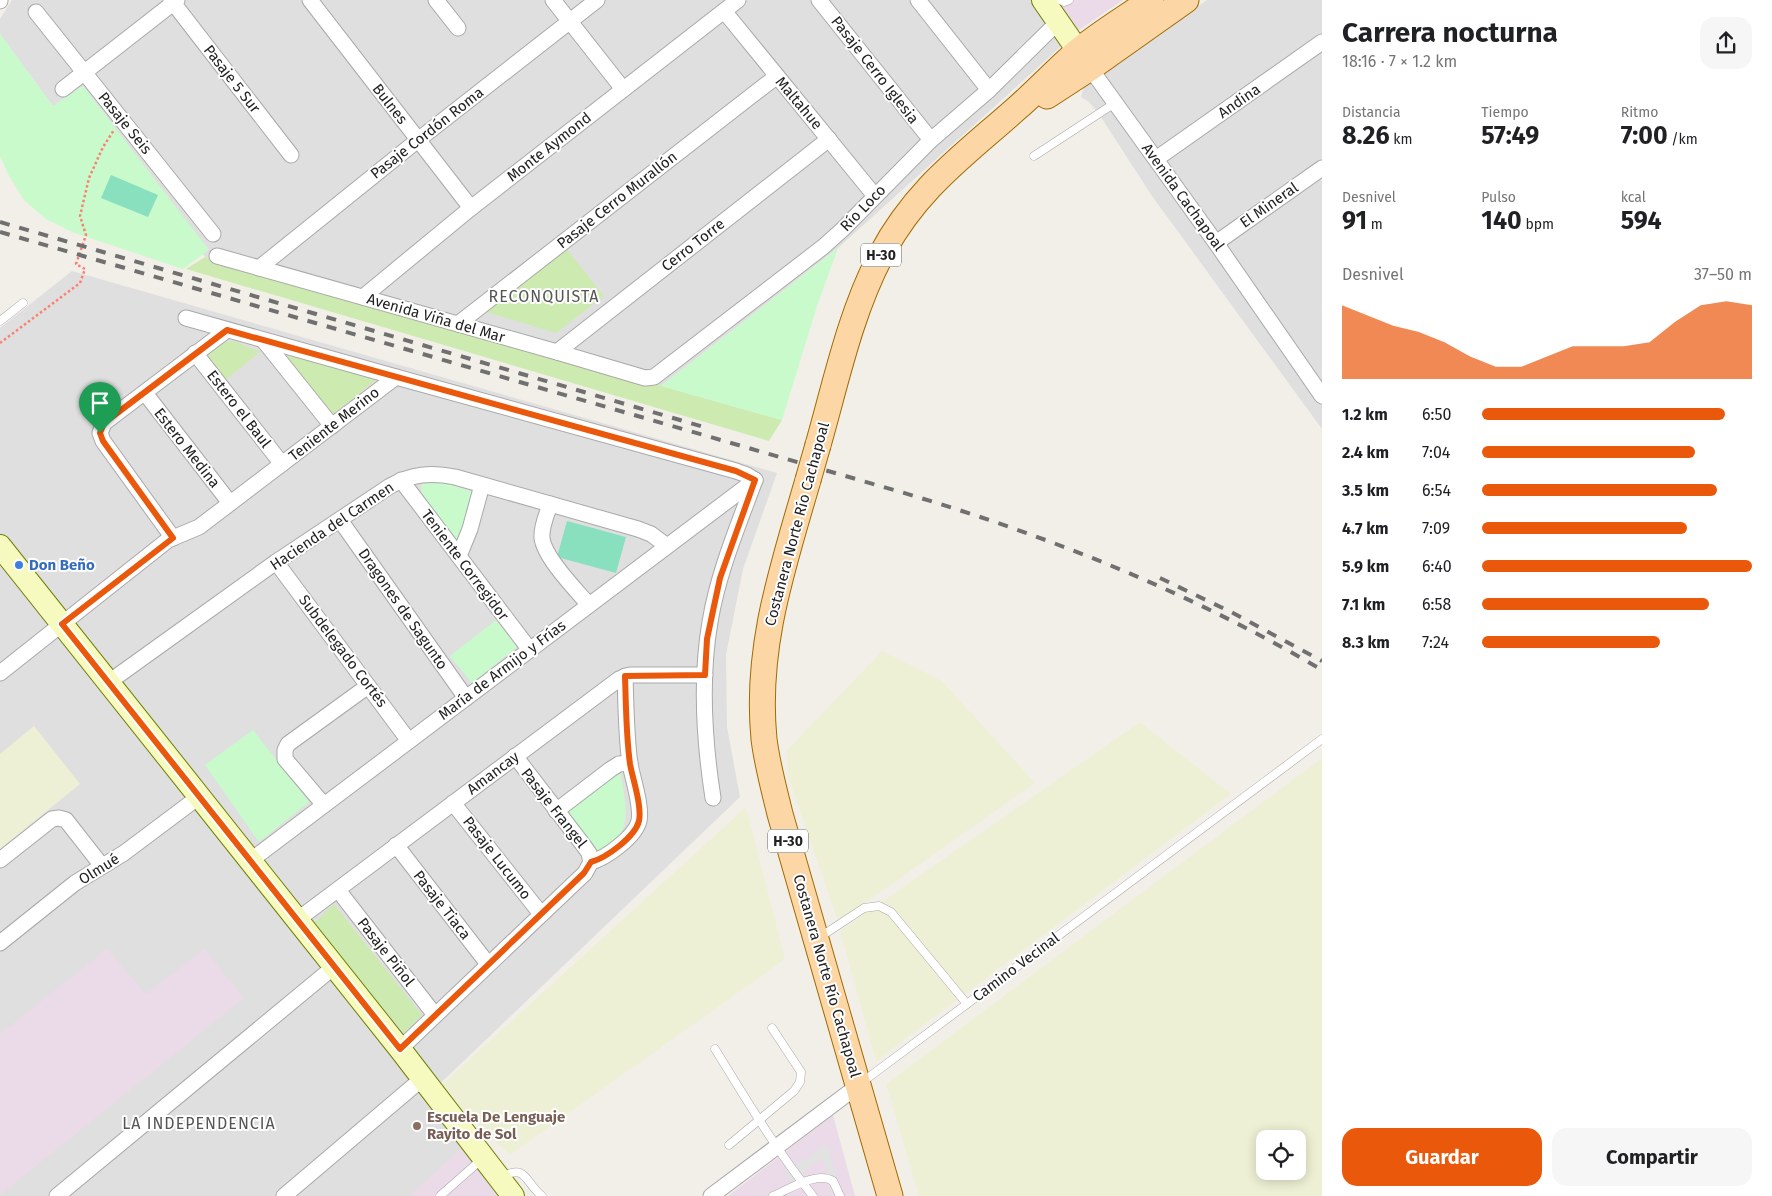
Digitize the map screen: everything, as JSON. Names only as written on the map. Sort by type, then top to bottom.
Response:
[{"type":"main road","name":"Avenida Cachapoal","points":[[1043,0],[1084,59]]},
{"type":"main road","name":"Costanera Norte Río Cachapoal","points":[[890,1196],[775,795],[768,762],[762,715],[764,664],[770,616],[852,326],[871,276],[890,239],[913,205],[940,175],[1017,109],[1046,96],[1084,59],[1151,0]]},
{"type":"main road","name":"Costanera Norte Río Cachapoal","points":[[1084,59],[1186,0]]},
{"type":"main road","points":[[0,546],[335,966],[513,1196]]},
{"type":"street","name":"Bulnes","points":[[310,0],[471,208]]},
{"type":"street","points":[[436,0],[458,28]]},
{"type":"street","points":[[552,0],[624,89]]},
{"type":"street","name":"Pasaje Cordón Roma","points":[[259,268],[418,140],[597,0]]},
{"type":"street","name":"Monte Aymond","points":[[363,297],[471,208],[738,0]]},
{"type":"street","name":"Pasaje Cerro Iglesia","points":[[820,0],[931,140]]},
{"type":"street","points":[[918,0],[989,90]]},
{"type":"street","points":[[63,88],[174,1]]},
{"type":"street","name":"Pasaje 5 Sur","points":[[174,1],[291,155]]},
{"type":"street","name":"Maltahue","points":[[724,11],[875,196]]},
{"type":"street","name":"Pasaje Seis","points":[[36,12],[213,234]]},
{"type":"street","name":"Río Loco","points":[[654,377],[842,230],[931,140],[989,90],[1058,22]]},
{"type":"street","name":"Andina","points":[[1156,159],[1322,42]]},
{"type":"street","name":"Avenida Cachapoal","points":[[1084,59],[1216,242],[1322,394]]},
{"type":"street","name":"Pasaje Cerro Murallón","points":[[458,324],[777,76]]},
{"type":"street","name":"Cerro Torre","points":[[557,352],[829,139]]},
{"type":"street","name":"El Mineral","points":[[1216,242],[1322,168]]},
{"type":"street","name":"Avenida Viña del Mar","points":[[217,256],[645,378],[654,377]]},
{"type":"street","points":[[186,318],[736,471],[755,480],[720,578],[707,639],[705,741],[713,798]]},
{"type":"street","points":[[173,538],[103,441],[100,433],[104,423],[227,330]]},
{"type":"street","points":[[264,341],[332,426]]},
{"type":"street","name":"Estero el Baul","points":[[195,353],[282,464]]},
{"type":"street","name":"Teniente Merino","points":[[0,673],[173,538],[192,531],[396,377]]},
{"type":"street","name":"Estero Medina","points":[[145,393],[230,503]]},
{"type":"street","name":"Hacienda del Carmen","points":[[109,682],[276,562],[401,480],[417,475],[434,474],[455,477],[645,531],[668,546]]},
{"type":"street","name":"Teniente Corregidor","points":[[401,480],[530,650]]},
{"type":"street","name":"María de Armijo y Frías","points":[[250,861],[755,480]]},
{"type":"street","points":[[459,556],[470,529],[482,485]]},
{"type":"street","points":[[550,504],[543,526],[542,539],[548,554],[589,605]]},
{"type":"street","name":"Dragones de Sagunto","points":[[340,520],[466,698]]},
{"type":"street","name":"Subdelegado Cortés","points":[[276,562],[409,740]]},
{"type":"street","points":[[400,1049],[584,873],[591,862],[603,858],[634,832],[639,821],[639,810],[630,763],[625,676],[705,675]]},
{"type":"street","name":"Amancay","points":[[297,920],[613,682],[625,676]]},
{"type":"street","points":[[324,805],[285,759],[284,750],[288,744],[368,686]]},
{"type":"street","name":"Pasaje Frangel","points":[[515,756],[584,846],[589,853],[591,862]]},
{"type":"street","points":[[556,811],[611,769],[619,764],[630,763]]},
{"type":"street","name":"Olmué","points":[[0,943],[75,883],[145,838],[200,796]]},
{"type":"street","name":"Pasaje Lucumo","points":[[453,803],[541,914]]},
{"type":"street","points":[[0,860],[52,819],[60,818],[66,820],[102,866]]},
{"type":"street","name":"Pasaje Tiaca","points":[[396,845],[488,964]]},
{"type":"street","name":"Pasaje Piñol","points":[[338,890],[435,1015]]},
{"type":"street","points":[[57,1196],[335,966]]},
{"type":"street","points":[[284,1196],[423,1078]]},
{"type":"street","name":"Camino Vecinal","points":[[711,1196],[858,1085]]},
{"type":"lane","points":[[1060,0],[1064,2],[1069,0]]},
{"type":"lane","points":[[1034,156],[1115,102]]},
{"type":"lane","points":[[0,321],[23,303]]},
{"type":"lane","name":"Camino Vecinal","points":[[858,1085],[1322,740]]},
{"type":"lane","points":[[816,939],[864,908],[879,906],[891,912],[967,1004]]},
{"type":"lane","points":[[729,1145],[794,1091],[800,1082],[801,1072],[772,1028]]},
{"type":"lane","points":[[715,1049],[776,1147],[813,1196]]},
{"type":"lane","points":[[440,1196],[484,1157]]},
{"type":"lane","points":[[500,1178],[514,1171],[523,1173],[534,1190],[542,1196]]},
{"type":"lane","points":[[773,1196],[823,1177],[833,1181],[840,1196]]},
{"type":"path","points":[[0,343],[80,283],[85,269],[76,264],[86,235],[80,216],[89,178],[103,147],[121,118]]},
{"type":"shaded area","points":[[12,0],[1053,0],[1079,30],[838,248],[661,386],[205,257],[83,86],[53,106],[0,34],[0,19]]},
{"type":"shaded area","points":[[1053,0],[1123,0],[1079,30],[1068,22]]},
{"type":"shaded area","points":[[1207,0],[1322,0],[1322,429],[1152,196],[1099,114],[1089,102],[1081,97],[1084,86]]},
{"type":"shaded area","points":[[72,271],[777,473],[743,569],[726,655],[727,727],[740,797],[425,1098],[497,1196],[0,1196],[0,328]]},
{"type":"shaded area","points":[[107,949],[146,994],[204,949],[244,998],[0,1195],[0,1034]]},
{"type":"shaded area","points":[[833,1115],[855,1196],[728,1196]]},
{"type":"shaded area","points":[[827,1144],[842,1196],[835,1196],[823,1158],[790,1182],[784,1172]]},
{"type":"shaded area","points":[[461,1149],[497,1196],[409,1196]]},
{"type":"green space","points":[[0,34],[53,106],[83,86],[209,250],[183,269],[72,232],[46,219],[24,200],[9,176],[0,156]]},
{"type":"green space","points":[[111,175],[158,195],[148,217],[101,198]]},
{"type":"green space","points":[[565,247],[604,296],[556,333],[483,311]]},
{"type":"green space","points":[[838,248],[817,306],[782,420],[661,386]]},
{"type":"green space","points":[[205,257],[782,420],[769,441],[186,269]]},
{"type":"green space","points":[[234,341],[260,352],[224,381],[204,357],[223,342]]},
{"type":"green space","points":[[281,351],[376,380],[332,415]]},
{"type":"green space","points":[[442,481],[473,492],[458,542],[421,495],[422,483]]},
{"type":"green space","points":[[567,521],[626,537],[616,573],[557,557]]},
{"type":"green space","points":[[496,620],[517,647],[472,683],[450,656]]},
{"type":"green space","points":[[882,651],[942,681],[1035,783],[838,922],[788,776],[787,750]]},
{"type":"green space","points":[[1140,722],[1231,794],[876,1061],[840,931]]},
{"type":"green space","points":[[34,726],[80,784],[0,849],[0,754]]},
{"type":"green space","points":[[253,730],[309,802],[259,842],[205,765]]},
{"type":"green space","points":[[1322,758],[1322,1196],[919,1196],[886,1084]]},
{"type":"green space","points":[[620,771],[626,808],[624,827],[614,843],[598,855],[566,814]]},
{"type":"green space","points":[[746,807],[785,959],[510,1155],[438,1088]]},
{"type":"green space","points":[[334,904],[422,1015],[404,1033],[313,924]]},
{"type":"railway","points":[[0,222],[704,427]]},
{"type":"railway","points":[[0,232],[950,507],[1060,545],[1167,590],[1271,641],[1322,670]]},
{"type":"railway","points":[[1160,578],[1231,612],[1322,661]]},
{"type":"place","name":"Don Beño","points":[[19,565]]},
{"type":"place","name":"Escuela De Lenguaje Rayito de Sol","points":[[417,1126]]},
{"type":"district","name":"RECONQUISTA","points":[[544,296]]},
{"type":"district","name":"LA INDEPENDENCIA","points":[[199,1123]]},
{"type":"route","points":[[227,330],[736,471],[755,480],[720,578],[707,639],[705,675],[625,676],[630,763],[639,810],[639,821],[634,832],[603,858],[591,862],[589,868],[584,873],[400,1049],[62,624],[173,538],[103,441],[100,433],[104,423],[227,330]]}]
